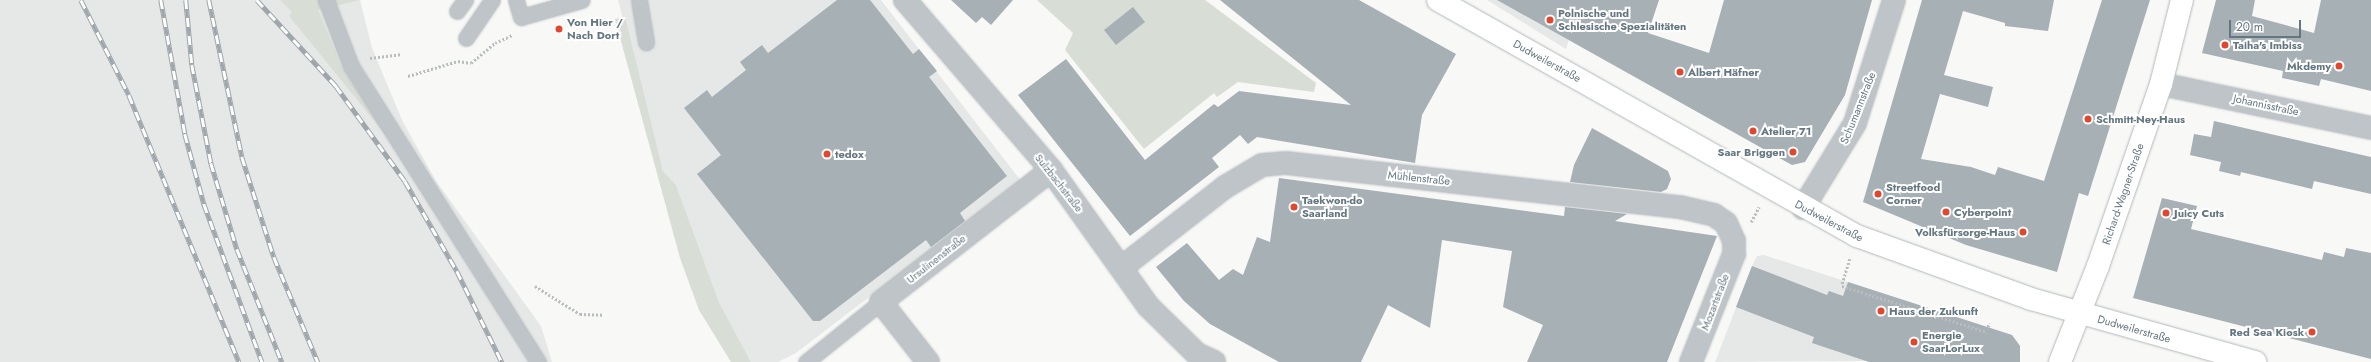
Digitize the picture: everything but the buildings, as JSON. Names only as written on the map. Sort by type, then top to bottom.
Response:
[{"type":"main road","name":"Dudweilerstraße","points":[[1438,0],[1843,230],[1898,253],[2080,314],[2255,362]]},
{"type":"main road","name":"Richard-Wagner-Straße","points":[[2060,362],[2080,314],[2161,84],[2182,0]]},
{"type":"street","name":"Sulzbachstraße","points":[[905,0],[1050,170],[1121,268],[1172,332],[1197,354],[1214,362]]},
{"type":"street","name":"Schumannstraße","points":[[1803,208],[1855,123],[1894,0]]},
{"type":"street","name":"Johannisstraße","points":[[2161,84],[2371,128]]},
{"type":"street","name":"Mühlenstraße","points":[[1121,268],[1238,178],[1262,165],[1286,163],[1680,207],[1714,215],[1726,223],[1734,241]]},
{"type":"street","name":"Ursulinenstraße","points":[[881,302],[1050,170]]},
{"type":"street","name":"Mozartstraße","points":[[1692,362],[1734,254],[1734,241]]},
{"type":"street","points":[[881,302],[928,362]]},
{"type":"lane","points":[[326,0],[351,66],[538,362]]},
{"type":"lane","points":[[466,38],[492,0]]},
{"type":"lane","points":[[516,0],[521,17],[582,1]]},
{"type":"lane","points":[[639,0],[646,42]]},
{"type":"lane","points":[[806,362],[881,302]]},
{"type":"path","points":[[351,66],[378,55],[401,54]]},
{"type":"path","points":[[408,76],[458,61],[471,63]]},
{"type":"path","points":[[1846,275],[1842,286],[1987,332]]},
{"type":"path","points":[[535,286],[580,314],[603,315]]},
{"type":"path","points":[[1988,327],[1989,322]]},
{"type":"shaded area","points":[[0,0],[360,0],[372,48],[402,120],[436,181],[541,326],[552,362],[0,362]]},
{"type":"shaded area","points":[[280,0],[360,0],[318,10],[343,70],[389,139],[289,16],[292,12]]},
{"type":"shaded area","points":[[618,0],[881,0],[1021,181],[796,353],[778,362],[751,362],[719,302],[676,185],[663,171]]},
{"type":"shaded area","points":[[1037,0],[1205,0],[1316,83],[1314,92],[1238,82],[1217,97],[1214,93],[1144,149],[1065,50],[1073,33]]},
{"type":"shaded area","points":[[1487,0],[1582,0],[1566,49]]},
{"type":"shaded area","points":[[625,17],[663,171],[676,185],[719,302],[751,362],[731,362],[699,310],[680,258],[615,19]]},
{"type":"shaded area","points":[[1764,255],[2012,335],[2020,346],[2020,360],[1715,362],[1752,266],[1757,256]]},
{"type":"railway","points":[[81,0],[129,95],[239,362]]},
{"type":"railway","points":[[161,0],[185,134],[204,204],[262,362]]},
{"type":"railway","points":[[186,0],[192,65],[211,163],[237,249],[282,362]]},
{"type":"railway","points":[[209,0],[242,157],[274,257],[318,362]]},
{"type":"railway","points":[[257,0],[336,86],[405,181],[457,271],[502,362]]},
{"type":"place","name":"Polnische und Schlesische Spezialitäten","points":[[1550,20]]},
{"type":"place","name":"Von Hier / Nach Dort","points":[[559,29]]},
{"type":"place","name":"Taiha's Imbiss","points":[[2225,45]]},
{"type":"place","name":"Mkdemy","points":[[2339,66]]},
{"type":"place","name":"Albert Häfner","points":[[1680,72]]},
{"type":"place","name":"Schmitt-Ney-Haus","points":[[2088,119]]},
{"type":"place","name":"Atelier 71","points":[[1753,131]]},
{"type":"place","name":"Saar Briggen","points":[[1793,152]]},
{"type":"place","name":"tedox","points":[[827,154]]},
{"type":"place","name":"Streetfood Corner","points":[[1878,194]]},
{"type":"place","name":"Taekwon-do Saarland","points":[[1294,207]]},
{"type":"place","name":"Cyberpoint","points":[[1946,212]]},
{"type":"place","name":"Juicy Cuts","points":[[2166,213]]},
{"type":"place","name":"Volksfürsorge-Haus","points":[[2023,232]]},
{"type":"place","name":"Haus der Zukunft","points":[[1881,311]]},
{"type":"place","name":"Red Sea Kiosk","points":[[2312,332]]},
{"type":"place","name":"Energie SaarLorLux","points":[[1914,342]]}]
